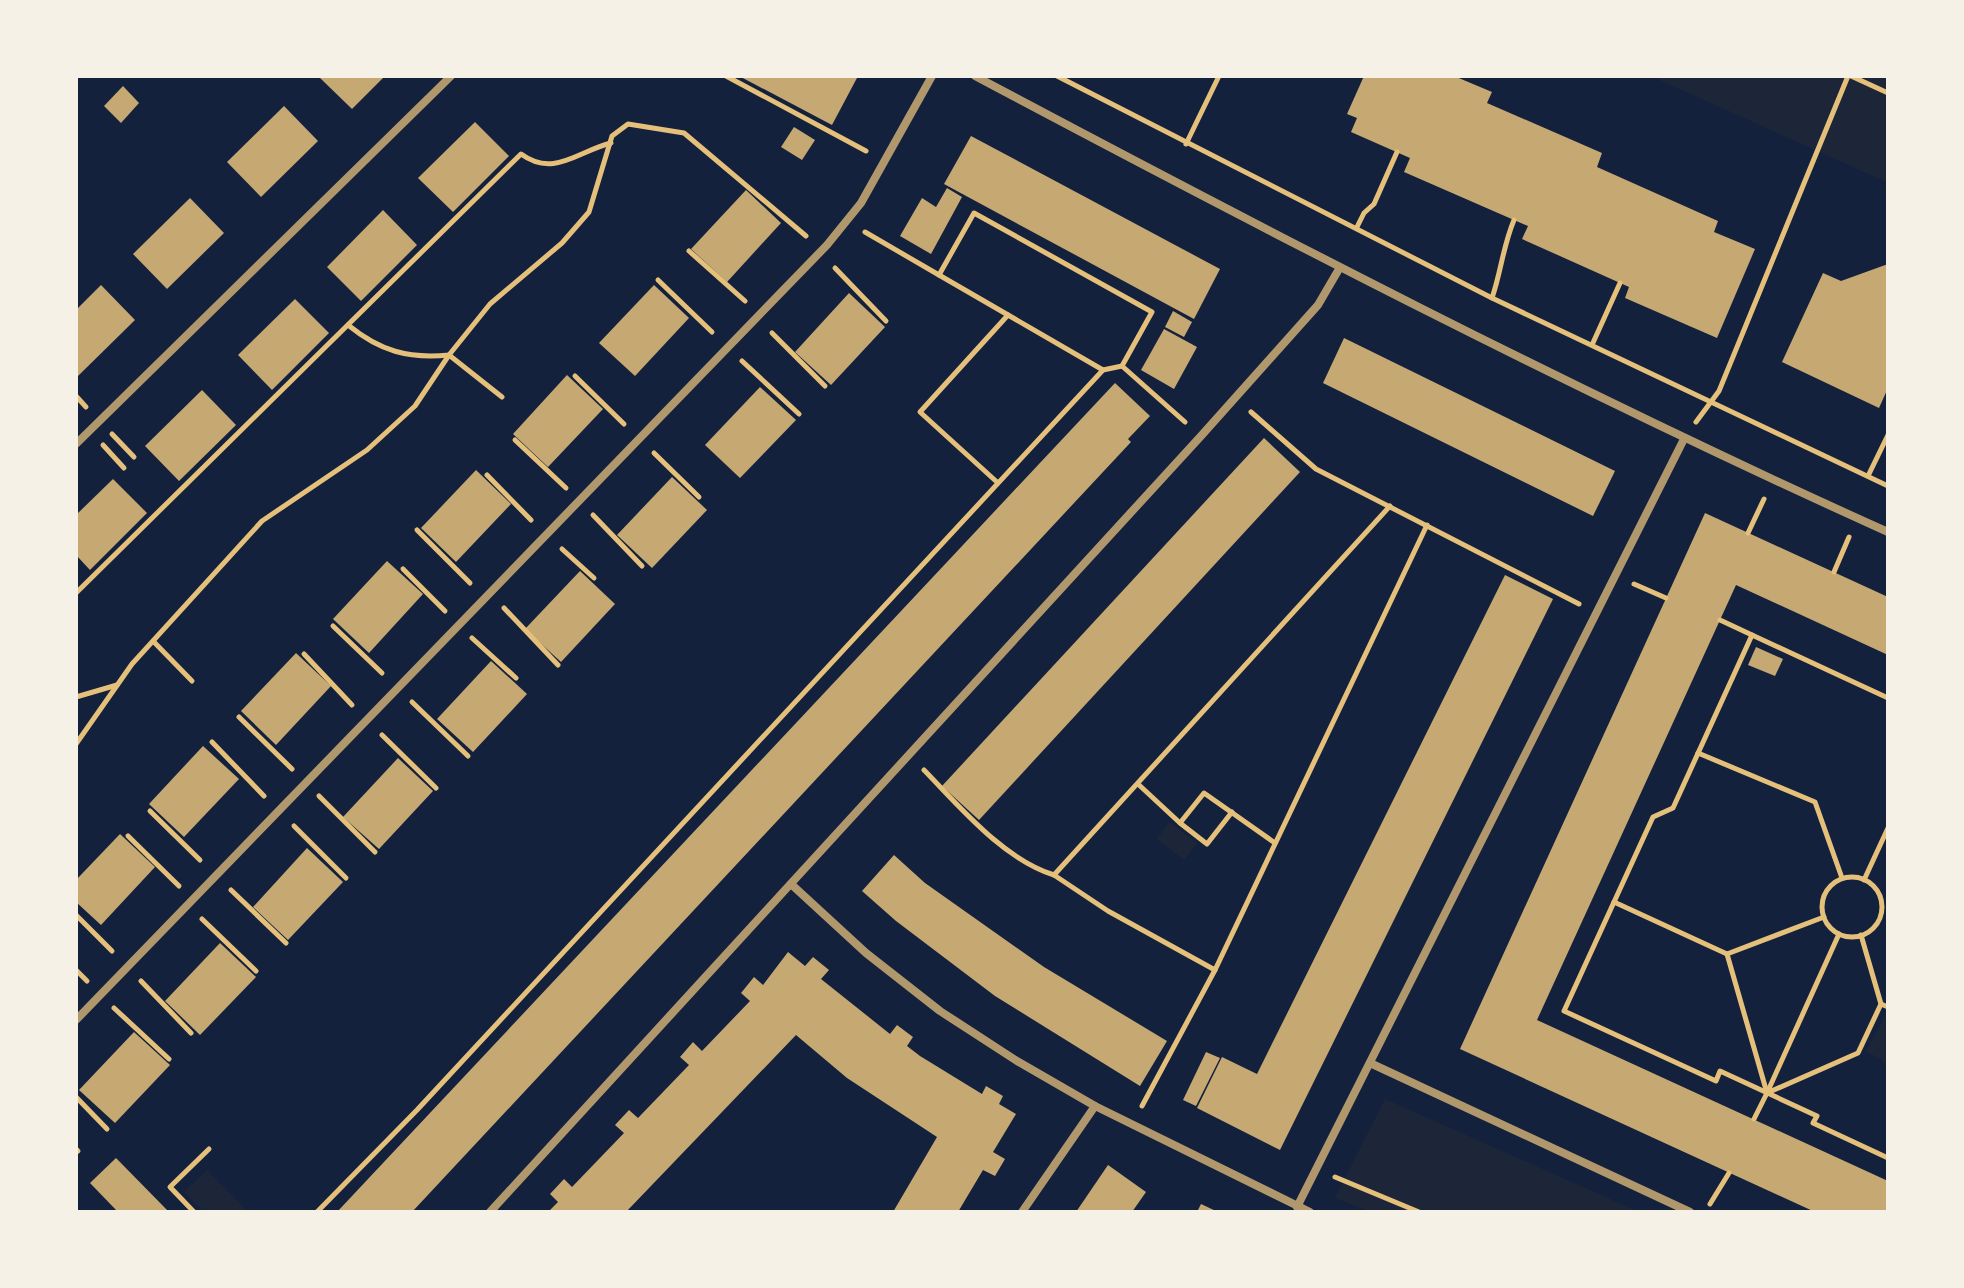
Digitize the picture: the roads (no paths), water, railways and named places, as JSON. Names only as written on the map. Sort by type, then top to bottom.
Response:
[{"type":"street","points":[[76,444],[451,76]]},
{"type":"street","points":[[76,1020],[822,251],[848,222],[932,76]]},
{"type":"street","points":[[975,76],[1339,269],[1684,439],[1888,532]]},
{"type":"street","points":[[490,1212],[1201,436],[1318,305],[1339,269]]},
{"type":"street","points":[[1297,1207],[1598,615],[1684,439]]},
{"type":"street","points":[[791,884],[866,953],[940,1011],[1095,1106],[1310,1212]]},
{"type":"street","points":[[1370,1063],[1690,1212]]},
{"type":"street","points":[[1022,1212],[1095,1106]]}]
